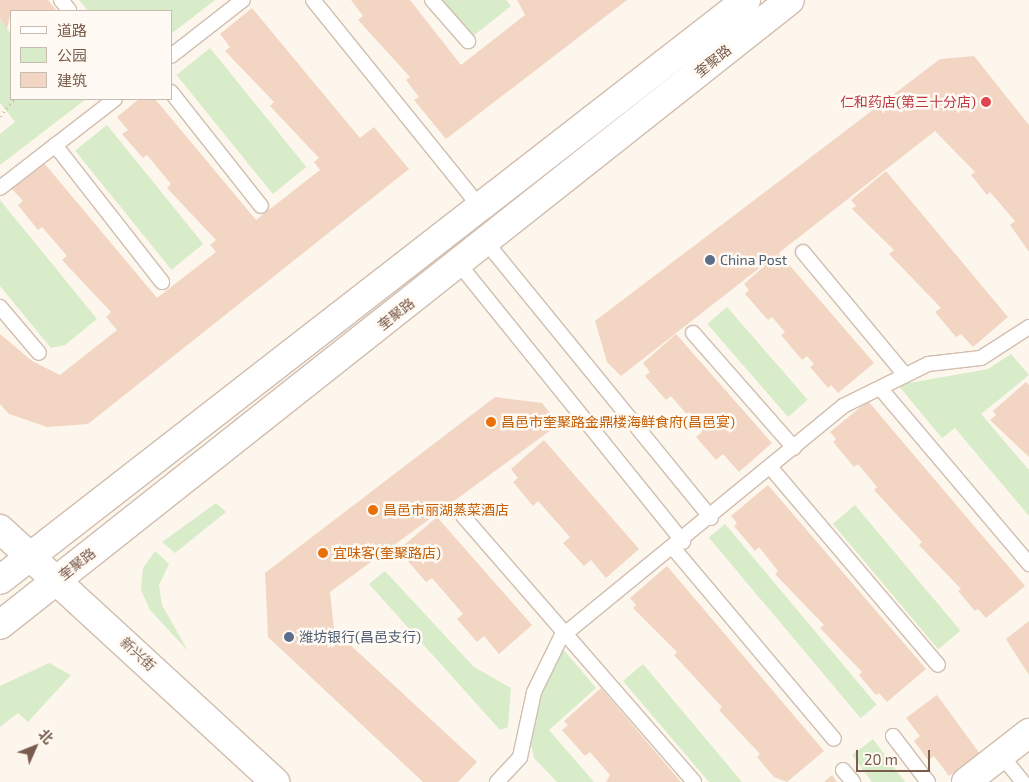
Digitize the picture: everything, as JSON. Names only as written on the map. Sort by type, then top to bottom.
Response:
[{"type":"main road","name":"奎聚路","points":[[0,580],[746,0]]},
{"type":"main road","name":"奎聚路","points":[[0,625],[459,264],[790,0]]},
{"type":"main road","name":"新兴街","points":[[0,529],[58,579],[275,782]]},
{"type":"main road","points":[[966,782],[1029,733]]},
{"type":"lane","points":[[172,55],[243,0]]},
{"type":"lane","points":[[313,0],[480,207]]},
{"type":"lane","points":[[432,0],[468,41]]},
{"type":"lane","points":[[172,93],[260,206]]},
{"type":"lane","points":[[0,188],[114,100]]},
{"type":"lane","points":[[55,145],[162,282]]},
{"type":"lane","points":[[486,242],[711,518]]},
{"type":"lane","points":[[802,252],[905,375]]},
{"type":"lane","points":[[459,264],[678,546],[834,739]]},
{"type":"lane","points":[[0,307],[38,353]]},
{"type":"lane","points":[[497,782],[520,757],[534,692],[566,633],[678,546],[843,406],[928,364],[981,358],[1029,327]]},
{"type":"lane","points":[[693,333],[794,448]]},
{"type":"lane","points":[[880,388],[1029,564]]},
{"type":"lane","points":[[771,468],[938,665]]},
{"type":"lane","points":[[463,516],[694,782]]},
{"type":"lane","points":[[893,736],[928,782]]},
{"type":"lane","points":[[1001,755],[1023,782]]},
{"type":"lane","points":[[843,770],[853,782]]},
{"type":"path","points":[[0,116],[13,100]]},
{"type":"green space","points":[[79,0],[215,0],[172,33],[172,10],[87,10]]},
{"type":"green space","points":[[443,0],[506,0],[511,6],[472,37]]},
{"type":"green space","points":[[0,20],[10,33],[10,100],[85,100],[0,165],[0,134],[15,122],[0,103]]},
{"type":"green space","points":[[210,48],[306,167],[273,194],[177,75]]},
{"type":"green space","points":[[107,125],[203,244],[171,270],[75,151]]},
{"type":"green space","points":[[0,200],[97,319],[65,345],[51,348],[0,286]]},
{"type":"green space","points":[[727,307],[808,400],[788,417],[707,324]]},
{"type":"green space","points":[[1011,354],[1029,375],[981,414],[1029,470],[1029,516],[955,428],[942,438],[898,385],[988,369]]},
{"type":"green space","points":[[216,503],[226,512],[175,553],[162,542]]},
{"type":"green space","points":[[855,505],[960,631],[938,649],[833,524]]},
{"type":"green space","points":[[725,524],[877,705],[861,718],[709,537]]},
{"type":"green space","points":[[155,551],[169,564],[159,585],[162,605],[188,651],[150,610],[141,590],[143,568]]},
{"type":"green space","points":[[385,571],[474,667],[511,688],[508,727],[500,730],[369,584]]},
{"type":"green space","points":[[563,649],[596,688],[549,730],[594,782],[557,782],[534,758],[530,741],[540,689]]},
{"type":"green space","points":[[49,663],[71,675],[28,722],[18,713],[0,727],[0,686]]},
{"type":"green space","points":[[643,664],[742,782],[709,782],[623,681]]},
{"type":"green space","points":[[873,739],[905,782],[872,782],[852,755]]},
{"type":"building","points":[[0,0],[48,0],[56,10],[10,10],[7,29],[0,19]]},
{"type":"building","points":[[351,0],[410,0],[461,65],[525,15],[517,0],[627,0],[446,139],[414,100],[419,97],[406,80],[410,77],[358,20],[363,16]]},
{"type":"building","points":[[252,8],[360,138],[374,127],[409,169],[88,424],[47,427],[9,414],[0,404],[0,334],[32,361],[60,375],[117,330],[106,317],[111,312],[62,260],[67,256],[42,227],[38,230],[18,205],[23,201],[12,189],[44,163],[157,298],[216,252],[210,245],[216,240],[167,188],[171,184],[147,155],[143,158],[122,134],[128,130],[117,117],[138,100],[156,100],[256,220],[320,170],[314,162],[319,158],[270,106],[274,102],[225,51],[230,47],[220,34]]},
{"type":"building","points":[[974,56],[1029,125],[1029,252],[1010,225],[1015,221],[990,192],[987,195],[971,175],[975,172],[935,131],[621,376],[607,362],[595,321],[940,59]]},
{"type":"building","points":[[886,171],[1008,317],[973,347],[961,334],[956,337],[935,312],[941,308],[889,254],[894,250],[852,209],[856,206],[851,200]]},
{"type":"building","points":[[779,253],[874,363],[838,393],[831,385],[828,388],[810,367],[814,364],[807,356],[802,360],[781,335],[785,332],[772,317],[768,320],[745,294],[749,290],[744,284]]},
{"type":"building","points":[[676,334],[772,443],[739,472],[723,454],[716,460],[696,437],[702,432],[671,396],[666,400],[645,376],[650,372],[643,363]]},
{"type":"building","points":[[1026,382],[1029,385],[1029,457],[990,420],[996,415],[993,411]]},
{"type":"building","points":[[495,397],[542,403],[559,424],[330,592],[334,630],[477,762],[458,782],[423,782],[268,637],[265,573]]},
{"type":"building","points":[[868,401],[1025,586],[986,618],[978,609],[975,611],[958,591],[961,589],[919,545],[922,542],[874,490],[877,487],[858,464],[854,467],[833,442],[836,439],[830,432]]},
{"type":"building","points":[[544,440],[639,549],[606,578],[591,560],[584,566],[563,543],[570,537],[538,501],[533,506],[513,482],[518,478],[511,469]]},
{"type":"building","points":[[768,485],[926,669],[887,702],[879,693],[876,695],[859,675],[862,672],[820,628],[824,625],[775,574],[778,571],[759,547],[755,551],[734,526],[737,523],[731,516]]},
{"type":"building","points":[[437,517],[532,625],[499,654],[484,636],[477,642],[457,619],[463,614],[432,578],[426,582],[406,559],[411,554],[403,546]]},
{"type":"building","points":[[667,566],[824,751],[787,782],[774,777],[757,757],[760,754],[719,710],[722,707],[674,655],[677,652],[633,608],[636,605],[630,598]]},
{"type":"building","points":[[1029,621],[1029,675],[1006,639]]},
{"type":"building","points":[[601,688],[681,782],[606,782],[610,775],[590,752],[585,756],[562,730],[568,725],[564,721]]},
{"type":"building","points":[[937,695],[980,754],[949,776],[934,756],[928,760],[914,741],[920,736],[906,718]]},
{"type":"building","points":[[832,775],[837,782],[824,782]]},
{"type":"place","name":"仁和药店(第三十分店)","points":[[986,102]]},
{"type":"place","name":"China Post","points":[[710,260]]},
{"type":"place","name":"昌邑市奎聚路金鼎楼海鲜食府(昌邑宴)","points":[[491,422]]},
{"type":"place","name":"昌邑市丽湖蒸菜酒店","points":[[373,510]]},
{"type":"place","name":"宜味客(奎聚路店)","points":[[323,553]]},
{"type":"place","name":"潍坊银行(昌邑支行)","points":[[289,637]]}]
